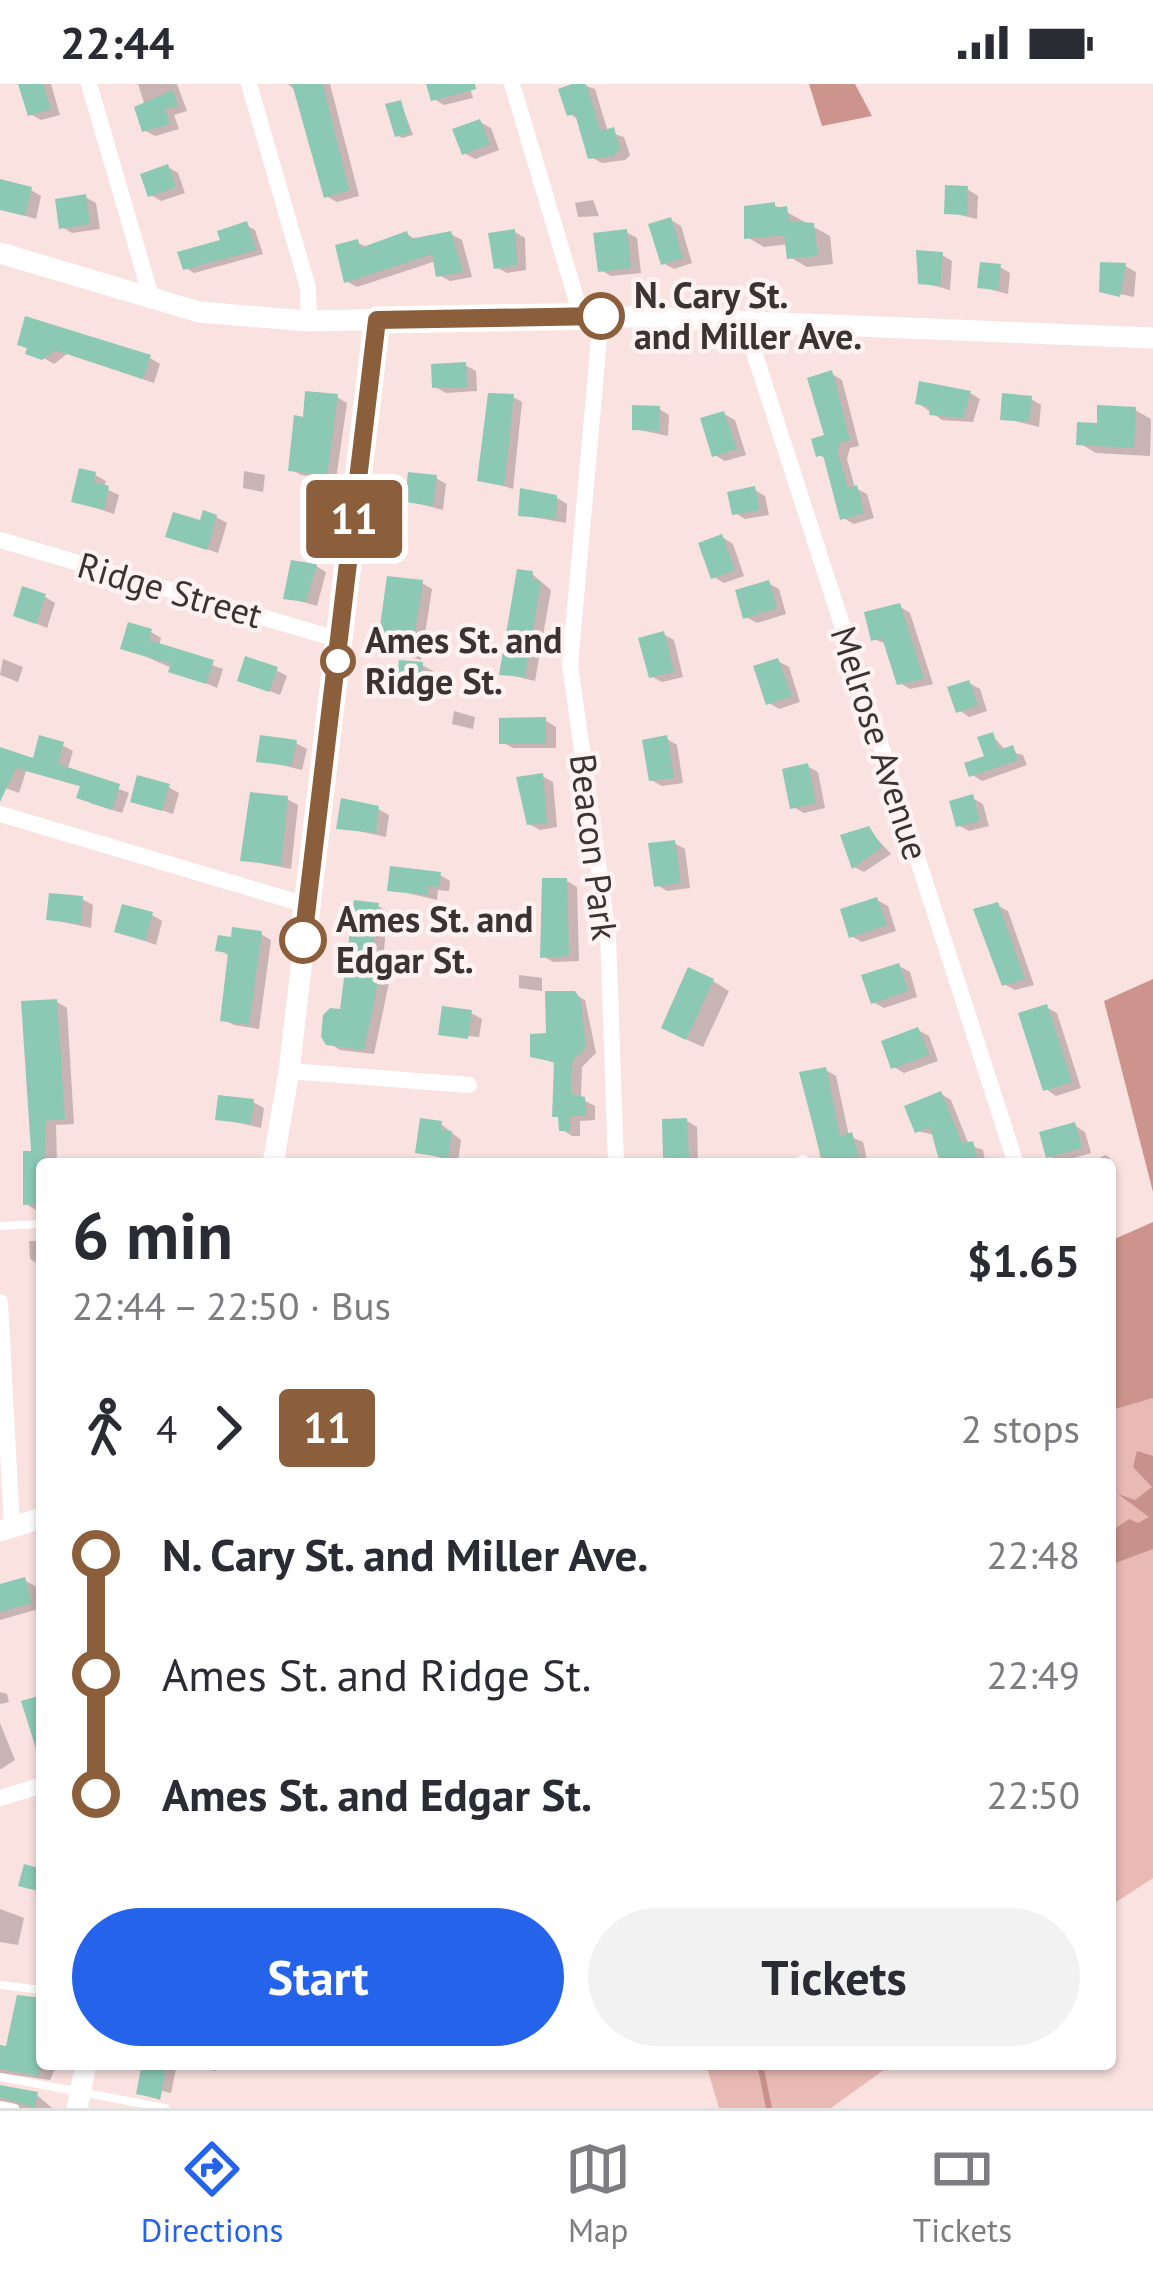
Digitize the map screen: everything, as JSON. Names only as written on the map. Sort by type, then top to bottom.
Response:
[{"type":"street","points":[[89,84],[152,300]]},
{"type":"street","points":[[249,84],[308,288],[309,321]]},
{"type":"street","points":[[512,84],[591,315]]},
{"type":"street","points":[[0,253],[199,312],[309,321],[591,315],[1153,338]]},
{"type":"street","name":"Beacon Park","points":[[591,315],[570,664],[608,935],[616,1158]]},
{"type":"street","points":[[274,1158],[289,1071],[377,320]]},
{"type":"street","name":"Melrose Avenue","points":[[744,321],[1014,1158]]},
{"type":"street","name":"Ridge Street","points":[[0,541],[340,640]]},
{"type":"street","points":[[0,814],[307,905]]},
{"type":"street","points":[[289,1071],[470,1085]]},
{"type":"street","points":[[0,1302],[6,1529],[36,1520]]},
{"type":"street","points":[[0,1798],[36,1788]]},
{"type":"street","points":[[78,2101],[85,2070]]},
{"type":"lane","points":[[0,1226],[36,1224]]},
{"type":"lane","points":[[0,1985],[36,1989]]},
{"type":"lane","points":[[0,2077],[78,2101],[165,2108]]},
{"type":"lane","points":[[0,2104],[15,2108]]},
{"type":"shaded area","points":[[809,84],[855,84],[872,116],[822,126]]},
{"type":"shaded area","points":[[1153,979],[1153,1192],[1104,1001]]},
{"type":"shaded area","points":[[1153,1222],[1153,1398],[1116,1409],[1116,1238]]},
{"type":"shaded area","points":[[1153,1398],[1153,1878],[1116,1902],[1116,1409]]},
{"type":"shaded area","points":[[1137,1451],[1153,1456],[1153,1549],[1116,1563],[1116,1528],[1129,1519],[1138,1523],[1149,1517],[1118,1494],[1135,1500],[1152,1487],[1133,1467]]},
{"type":"shaded area","points":[[708,2070],[884,2070],[831,2108],[719,2108]]},
{"type":"building","points":[[18,84],[43,84],[51,109],[28,116]]},
{"type":"building","points":[[292,84],[323,84],[349,190],[324,198]]},
{"type":"building","points":[[426,84],[475,84],[476,89],[431,101]]},
{"type":"building","points":[[586,84],[601,131],[614,127],[620,149],[613,156],[588,159],[575,114],[567,116],[558,89]]},
{"type":"building","points":[[173,90],[178,106],[165,109],[170,124],[142,132],[134,107]]},
{"type":"building","points":[[401,100],[410,133],[395,137],[385,104]]},
{"type":"building","points":[[480,119],[490,144],[462,155],[452,129]]},
{"type":"building","points":[[168,164],[176,187],[148,197],[140,174]]},
{"type":"building","points":[[0,179],[32,187],[25,216],[0,210]]},
{"type":"building","points":[[945,185],[968,186],[967,215],[944,214]]},
{"type":"building","points":[[86,194],[90,224],[59,229],[55,199]]},
{"type":"building","points":[[775,202],[775,208],[787,206],[789,221],[814,223],[818,256],[787,259],[784,235],[744,239],[744,206]]},
{"type":"building","points":[[671,217],[683,258],[661,265],[648,224]]},
{"type":"building","points":[[247,221],[256,250],[183,270],[177,252],[220,240],[217,231]]},
{"type":"building","points":[[515,229],[517,265],[494,269],[488,233]]},
{"type":"building","points":[[627,229],[631,268],[598,272],[593,233]]},
{"type":"building","points":[[407,231],[410,239],[451,231],[463,272],[436,277],[432,254],[344,283],[335,245],[358,239],[360,248]]},
{"type":"building","points":[[916,250],[943,252],[940,286],[918,284]]},
{"type":"building","points":[[980,262],[1001,264],[998,290],[977,288]]},
{"type":"building","points":[[1100,262],[1126,263],[1120,297],[1099,292]]},
{"type":"building","points":[[25,316],[151,355],[143,379],[55,350],[42,360],[25,354],[27,348],[17,345]]},
{"type":"building","points":[[466,362],[467,387],[432,388],[431,364]]},
{"type":"building","points":[[832,370],[850,440],[840,443],[837,451],[848,488],[857,485],[864,513],[840,520],[823,455],[816,457],[811,439],[824,435],[807,378]]},
{"type":"building","points":[[919,381],[971,391],[963,418],[929,415],[930,407],[915,404]]},
{"type":"building","points":[[305,391],[338,394],[327,475],[288,471],[294,415],[303,417]]},
{"type":"building","points":[[488,393],[514,394],[504,486],[477,481]]},
{"type":"building","points":[[1002,393],[1032,396],[1029,422],[1000,420]]},
{"type":"building","points":[[632,405],[660,406],[659,431],[632,430]]},
{"type":"building","points":[[1097,405],[1136,407],[1134,448],[1076,445],[1077,422],[1097,423]]},
{"type":"building","points":[[724,411],[737,449],[712,457],[700,418]]},
{"type":"building","points":[[79,468],[96,472],[94,482],[109,486],[104,510],[71,502]]},
{"type":"building","points":[[408,472],[437,475],[433,506],[405,502]]},
{"type":"building","points":[[755,486],[760,510],[732,515],[727,492]]},
{"type":"building","points":[[520,488],[557,495],[556,519],[518,516]]},
{"type":"building","points":[[203,510],[217,515],[207,550],[165,537],[173,512],[200,520]]},
{"type":"building","points":[[722,534],[735,570],[711,579],[698,543]]},
{"type":"building","points":[[291,560],[317,564],[306,602],[283,599]]},
{"type":"building","points":[[517,569],[533,571],[532,580],[541,581],[525,677],[499,675]]},
{"type":"building","points":[[387,576],[423,580],[411,656],[370,647],[373,625],[380,626]]},
{"type":"building","points":[[769,580],[777,608],[743,619],[735,590]]},
{"type":"building","points":[[22,586],[46,594],[36,624],[13,616]]},
{"type":"building","points":[[900,603],[924,679],[897,685],[882,638],[871,641],[864,612]]},
{"type":"building","points":[[128,622],[152,629],[149,640],[214,660],[206,684],[168,672],[171,664],[120,649]]},
{"type":"building","points":[[664,631],[674,672],[649,678],[638,638]]},
{"type":"building","points":[[245,656],[278,667],[269,692],[237,681]]},
{"type":"building","points":[[778,658],[792,696],[766,705],[753,666]]},
{"type":"building","points":[[399,660],[423,662],[421,683],[397,681]]},
{"type":"building","points":[[969,680],[978,705],[956,713],[947,687]]},
{"type":"building","points":[[546,717],[546,744],[499,744],[499,718]]},
{"type":"building","points":[[993,732],[999,750],[1013,745],[1018,760],[969,777],[964,763],[984,756],[977,737]]},
{"type":"building","points":[[39,735],[64,742],[58,764],[120,784],[112,810],[76,798],[80,786],[16,768],[0,802],[0,747],[33,758]]},
{"type":"building","points":[[260,735],[297,740],[291,766],[256,762]]},
{"type":"building","points":[[667,735],[674,778],[649,781],[642,740]]},
{"type":"building","points":[[808,763],[816,803],[790,809],[782,769]]},
{"type":"building","points":[[543,773],[547,823],[527,825],[516,777]]},
{"type":"building","points":[[137,775],[170,784],[162,811],[130,802]]},
{"type":"building","points":[[250,792],[288,796],[281,865],[240,861]]},
{"type":"building","points":[[973,794],[980,821],[956,827],[949,801]]},
{"type":"building","points":[[341,798],[379,806],[376,833],[336,829]]},
{"type":"building","points":[[869,826],[882,847],[852,869],[840,835]]},
{"type":"building","points":[[675,840],[681,883],[654,887],[648,843]]},
{"type":"building","points":[[390,866],[441,872],[439,887],[428,886],[427,895],[387,891]]},
{"type":"building","points":[[542,878],[567,878],[569,956],[540,958]]},
{"type":"building","points":[[49,893],[83,896],[81,924],[46,920]]},
{"type":"building","points":[[877,897],[887,925],[849,938],[840,909]]},
{"type":"building","points":[[354,900],[379,903],[371,963],[382,964],[364,1050],[326,1045],[321,1037],[323,1015],[330,1008],[340,1009]]},
{"type":"building","points":[[998,902],[1025,979],[1002,986],[973,909]]},
{"type":"building","points":[[122,904],[153,912],[145,941],[114,932]]},
{"type":"building","points":[[232,927],[262,931],[249,1025],[220,1021],[228,953],[215,951],[218,935],[231,937]]},
{"type":"building","points":[[899,963],[908,991],[871,1004],[861,975]]},
{"type":"building","points":[[688,967],[714,979],[686,1040],[661,1028]]},
{"type":"building","points":[[545,991],[575,991],[580,998],[586,1047],[572,1061],[571,1094],[585,1097],[586,1116],[570,1116],[570,1131],[559,1131],[558,1117],[552,1117],[554,1062],[530,1057],[530,1034],[546,1033]]},
{"type":"building","points":[[57,999],[65,1119],[46,1121],[44,1158],[36,1158],[36,1204],[23,1205],[23,1151],[31,1151],[21,1001]]},
{"type":"building","points":[[1047,1004],[1072,1082],[1043,1091],[1018,1013]]},
{"type":"building","points":[[442,1006],[472,1010],[468,1039],[438,1035]]},
{"type":"building","points":[[918,1027],[929,1055],[891,1069],[881,1041]]},
{"type":"building","points":[[826,1067],[840,1136],[852,1132],[859,1158],[821,1158],[799,1072]]},
{"type":"building","points":[[941,1091],[962,1143],[973,1141],[977,1158],[938,1158],[930,1127],[915,1133],[904,1106]]},
{"type":"building","points":[[218,1095],[254,1099],[251,1124],[215,1120]]},
{"type":"building","points":[[420,1118],[442,1121],[441,1130],[452,1131],[448,1158],[415,1153]]},
{"type":"building","points":[[687,1118],[689,1157],[663,1158],[662,1119]]},
{"type":"building","points":[[1075,1122],[1082,1148],[1046,1158],[1039,1132]]},
{"type":"building","points":[[25,1577],[32,1603],[0,1612],[0,1584]]},
{"type":"building","points":[[36,1697],[36,1749],[21,1701]]},
{"type":"building","points":[[24,1864],[36,1867],[36,1890],[18,1886]]},
{"type":"building","points":[[17,1995],[36,1997],[39,2076],[0,2069],[0,2045],[6,2046]]},
{"type":"building","points":[[141,2070],[166,2070],[160,2099],[136,2094]]},
{"type":"building","points":[[0,2085],[38,2092],[35,2108],[0,2097]]},
{"type":"waterway","points":[[761,2070],[769,2108]]},
{"type":"bus line","name":"11","points":[[303,940],[377,320],[601,316]]},
{"type":"place","name":"N. Cary St. and Miller Ave.","points":[[601,316]]},
{"type":"place","name":"Ames St. and Ridge St.","points":[[338,661]]},
{"type":"place","name":"Ames St. and Edgar St.","points":[[303,940]]}]
